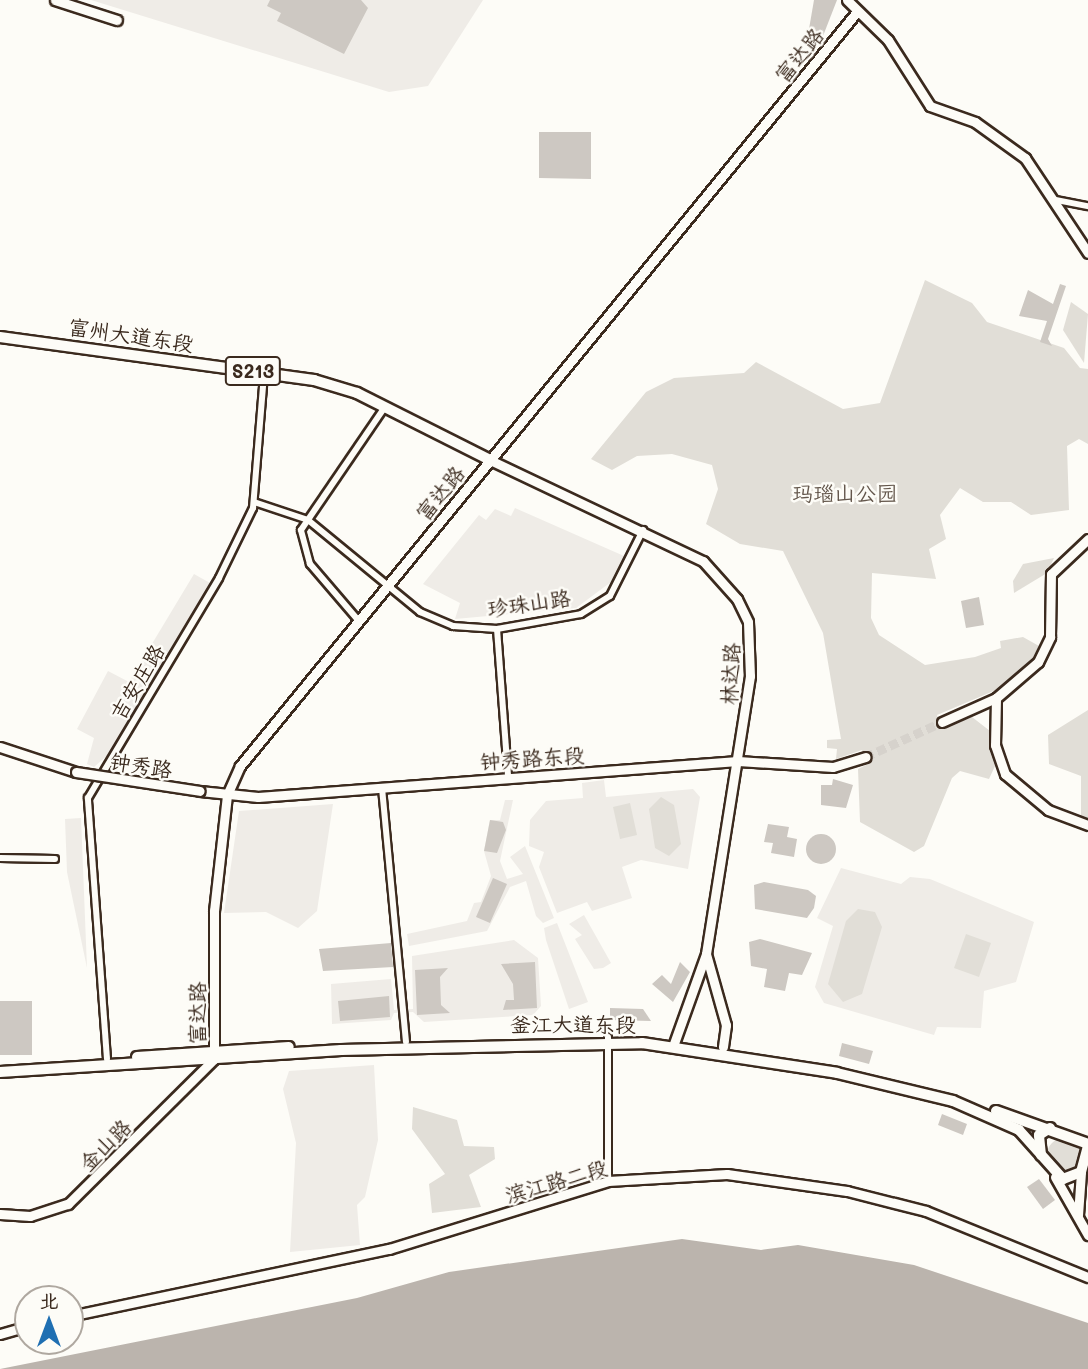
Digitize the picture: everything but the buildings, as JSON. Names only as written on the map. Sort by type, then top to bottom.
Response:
[{"type":"main road","name":"富州大道东段","points":[[0,337],[314,380],[385,407],[490,460]]},
{"type":"main road","name":"釜江大道东段","points":[[0,1066],[107,1059],[608,1040]]},
{"type":"main road","name":"釜江大道东段","points":[[0,1072],[406,1042],[608,1040],[723,1047],[949,1095],[1051,1128],[1088,1145],[1081,1172]]},
{"type":"main road","name":"釜江大道东段","points":[[673,1043],[953,1101],[1009,1123],[1055,1177]]},
{"type":"main road","points":[[1042,1159],[1039,1135],[1051,1128]]},
{"type":"main road","points":[[1055,1177],[1071,1179],[1081,1172]]},
{"type":"street","points":[[55,0],[117,20]]},
{"type":"street","points":[[847,0],[855,14],[888,40],[930,106],[975,122],[1024,158],[1056,201],[1088,253]]},
{"type":"street","name":"富达路","points":[[214,1055],[214,911],[227,795],[260,738],[855,14]]},
{"type":"street","points":[[1056,201],[1088,206]]},
{"type":"street","name":"吉安庄路","points":[[107,1059],[93,941],[91,787],[219,578],[254,502],[264,373]]},
{"type":"street","points":[[358,620],[310,564],[301,543],[304,519],[385,407]]},
{"type":"street","name":"林达路","points":[[490,460],[643,530],[703,561],[748,622],[750,676],[706,954]]},
{"type":"street","points":[[254,502],[304,519]]},
{"type":"street","name":"珍珠山路","points":[[304,519],[420,612],[453,626],[498,628],[581,614],[610,596],[643,530]]},
{"type":"street","points":[[942,722],[996,698],[1046,651],[1051,574],[1088,539]]},
{"type":"street","points":[[498,628],[508,777]]},
{"type":"street","points":[[996,698],[995,745],[1005,774],[1048,810],[1088,825]]},
{"type":"street","name":"钟秀路","points":[[0,747],[76,772],[200,791]]},
{"type":"street","name":"钟秀路东段","points":[[200,791],[227,795],[382,788],[738,761],[818,768],[865,757]]},
{"type":"street","points":[[382,788],[406,1042]]},
{"type":"street","points":[[0,858],[55,859]]},
{"type":"street","points":[[673,1043],[706,954]]},
{"type":"street","points":[[706,954],[726,1025],[723,1047]]},
{"type":"street","points":[[608,1040],[608,1181]]},
{"type":"street","name":"金山路","points":[[0,1214],[30,1216],[68,1205],[214,1055]]},
{"type":"street","points":[[1078,1215],[1081,1172]]},
{"type":"street","name":"滨江路二段","points":[[84,1313],[389,1249],[608,1181],[727,1174],[847,1191],[926,1211],[1088,1277]]},
{"type":"street","points":[[1055,1177],[1088,1235]]},
{"type":"shaded area","points":[[91,0],[483,0],[428,86],[389,92]]},
{"type":"shaded area","points":[[515,508],[624,556],[611,582],[576,608],[455,619],[460,603],[423,584],[479,515],[486,520],[495,509],[511,516]]},
{"type":"shaded area","points":[[194,574],[210,583],[109,754],[94,767],[87,764],[94,738],[77,729],[108,671],[129,682]]},
{"type":"shaded area","points":[[604,780],[606,797],[693,789],[700,797],[688,869],[641,860],[622,867],[632,898],[592,911],[587,902],[557,913],[539,867],[544,852],[529,846],[530,820],[546,801],[583,798],[582,783]]},
{"type":"shaded area","points":[[505,800],[513,800],[500,861],[507,879],[523,874],[510,857],[525,846],[554,918],[543,923],[536,916],[526,881],[510,887],[487,931],[409,946],[407,934],[467,921],[474,903],[481,902],[491,876],[484,851],[490,820],[500,820]]},
{"type":"shaded area","points":[[333,804],[317,911],[298,928],[266,912],[224,913],[239,811]]},
{"type":"shaded area","points":[[81,818],[87,968],[67,872],[65,819]]},
{"type":"shaded area","points":[[841,868],[901,884],[910,877],[930,879],[1034,922],[1016,982],[984,991],[981,1028],[937,1027],[934,1035],[824,1003],[815,987],[833,926],[817,918]]},
{"type":"shaded area","points":[[584,915],[611,963],[603,968],[594,969],[575,939],[582,935],[569,924]]},
{"type":"shaded area","points":[[557,923],[588,1002],[569,1009],[544,928]]},
{"type":"shaded area","points":[[514,940],[538,958],[541,1006],[533,1015],[424,1022],[413,1012],[394,1013],[391,1020],[332,1024],[331,984],[391,979],[394,1010],[413,1009],[412,956]]},
{"type":"shaded area","points":[[374,1065],[378,1140],[365,1197],[357,1205],[360,1245],[290,1252],[296,1143],[283,1089],[289,1071]]},
{"type":"shaded area","points":[[682,1239],[761,1250],[798,1245],[914,1265],[1088,1323],[1088,1369],[0,1369],[70,1355],[84,1355],[84,1352],[357,1298],[449,1272]]},
{"type":"green space","name":"玛瑙山公园","points":[[925,280],[972,303],[987,322],[1064,348],[1080,368],[1088,369],[1088,444],[1079,439],[1067,446],[1069,510],[1031,515],[1011,502],[983,502],[960,488],[940,515],[946,539],[929,549],[936,579],[872,573],[871,618],[879,635],[925,665],[975,657],[1001,648],[1000,641],[1023,637],[1039,646],[1029,665],[996,690],[937,715],[942,729],[972,717],[990,731],[995,766],[989,779],[960,771],[952,778],[924,846],[914,852],[860,822],[858,769],[868,764],[862,750],[836,759],[837,749],[827,748],[827,740],[841,739],[823,633],[783,551],[740,544],[706,524],[718,489],[712,465],[672,454],[637,456],[612,470],[591,459],[646,392],[674,378],[744,373],[756,362],[843,409],[880,403]]},
{"type":"green space","points":[[1071,302],[1088,314],[1084,363],[1063,330]]},
{"type":"green space","points":[[1054,558],[1047,573],[1014,593],[1013,581],[1023,564]]},
{"type":"green space","points":[[1088,710],[1088,819],[1081,818],[1081,776],[1049,764],[1048,735]]},
{"type":"green space","points":[[661,797],[674,805],[681,844],[669,856],[655,848],[649,809]]},
{"type":"green space","points":[[630,803],[637,835],[620,839],[613,807]]},
{"type":"green space","points":[[858,909],[875,912],[882,927],[862,994],[843,1002],[828,984],[846,921]]},
{"type":"green space","points":[[966,934],[991,943],[979,977],[954,968]]},
{"type":"green space","points":[[413,1107],[457,1120],[464,1146],[494,1147],[495,1159],[469,1175],[481,1207],[432,1213],[429,1184],[445,1174],[412,1129]]},
{"type":"green space","points":[[1064,1138],[1076,1143],[1081,1155],[1076,1167],[1064,1172],[1052,1167],[1047,1155],[1052,1143]]},
{"type":"tunnel","points":[[865,757],[942,722]]}]
